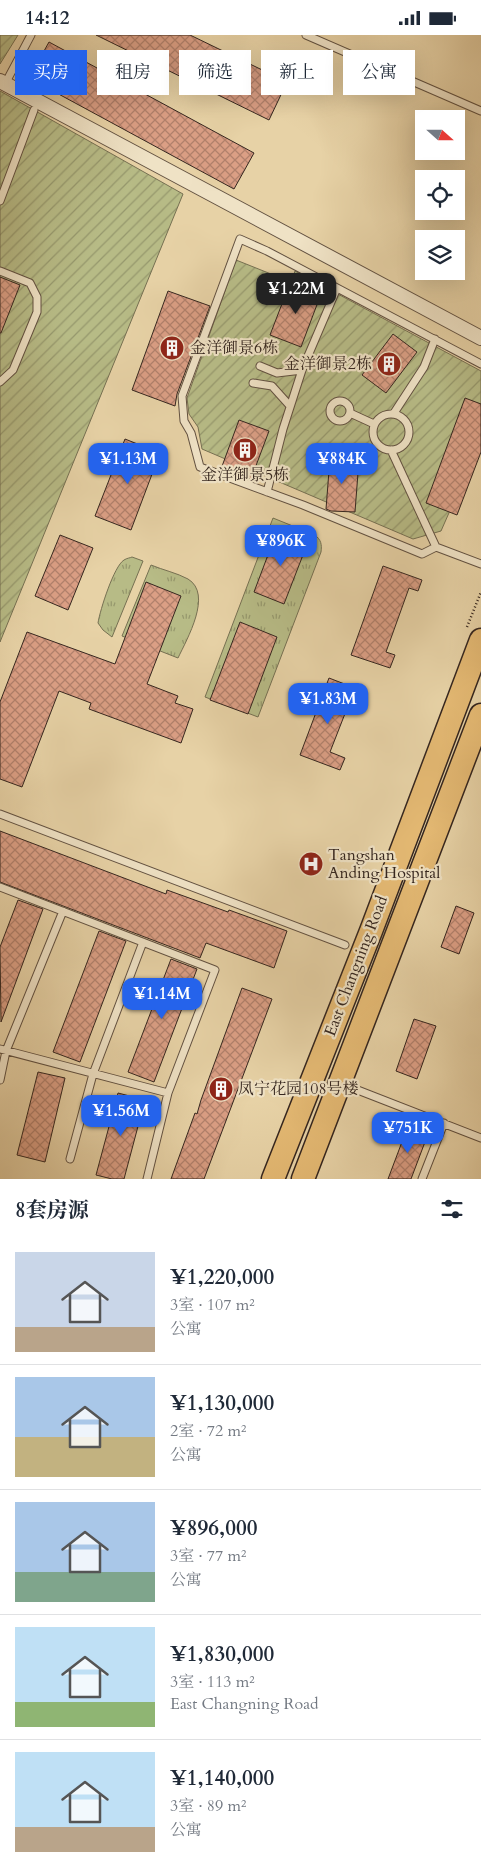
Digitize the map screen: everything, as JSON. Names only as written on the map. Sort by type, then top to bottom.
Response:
[{"type":"main road","name":"East Changning Road","points":[[273,1179],[371,931],[481,640]]},
{"type":"main road","name":"East Changning Road","points":[[303,1179],[481,715]]},
{"type":"street","points":[[2,82],[481,338]]},
{"type":"lane","points":[[2,82],[31,35]]},
{"type":"lane","points":[[306,35],[481,111]]},
{"type":"lane","points":[[0,201],[34,110]]},
{"type":"lane","points":[[436,547],[422,554],[200,467],[191,433],[184,421],[182,396],[240,239],[267,251],[481,364]]},
{"type":"lane","points":[[0,271],[30,283],[37,297],[37,312],[13,370],[0,382]]},
{"type":"lane","points":[[267,492],[290,406],[302,370],[337,288]]},
{"type":"lane","points":[[394,413],[424,367],[435,339]]},
{"type":"lane","points":[[260,366],[277,373],[302,370]]},
{"type":"lane","points":[[254,383],[272,386],[290,406]]},
{"type":"lane","points":[[350,413],[374,424]]},
{"type":"lane","points":[[394,413],[404,419],[409,430],[409,436],[402,446],[391,450],[385,449],[375,442],[372,430],[374,424],[382,415],[394,413]]},
{"type":"lane","points":[[391,450],[436,547],[481,565]]},
{"type":"lane","points":[[0,814],[345,945]]},
{"type":"lane","points":[[0,887],[216,970],[168,1093],[147,1179]]},
{"type":"lane","points":[[0,1080],[3,1050],[63,911]]},
{"type":"lane","points":[[70,1159],[92,1073],[143,942]]},
{"type":"lane","points":[[3,1050],[168,1093]]},
{"type":"lane","points":[[355,1089],[481,1138]]},
{"type":"lane","points":[[422,1179],[444,1123]]},
{"type":"green space","points":[[0,35],[18,35],[0,64]]},
{"type":"green space","points":[[0,91],[183,194],[0,642]]},
{"type":"green space","points":[[236,260],[291,282],[295,271],[481,371],[481,440],[441,531],[413,539],[202,449],[198,427],[189,414],[187,398]]},
{"type":"green space","points":[[273,518],[315,535],[320,540],[321,552],[258,717],[205,697]]},
{"type":"green space","points":[[132,557],[143,561],[112,637],[98,623],[99,617],[116,571],[124,560]]},
{"type":"green space","points":[[151,565],[188,579],[195,586],[198,595],[196,617],[178,658],[122,636]]},
{"type":"building","points":[[96,35],[190,35],[221,50],[179,50],[179,76],[169,71],[169,50],[127,50]]},
{"type":"building","points":[[49,42],[64,50],[45,50]]},
{"type":"building","points":[[87,63],[97,68],[97,95],[147,95],[254,153],[234,189],[60,95],[87,95]]},
{"type":"building","points":[[251,65],[261,69],[261,95],[281,95],[269,120],[218,95],[251,95]]},
{"type":"building","points":[[0,277],[20,285],[1,333],[0,333]]},
{"type":"building","points":[[290,283],[321,294],[301,347],[270,335]]},
{"type":"building","name":"金洋御景6栋","points":[[168,291],[210,306],[177,394],[175,406],[132,390]]},
{"type":"building","name":"金洋御景2栋","points":[[393,334],[417,352],[386,393],[362,375]]},
{"type":"building","points":[[465,398],[481,404],[481,452],[457,515],[426,503]]},
{"type":"building","name":"金洋御景5栋","points":[[239,420],[269,431],[251,479],[221,469]]},
{"type":"building","points":[[125,439],[160,453],[131,530],[95,516]]},
{"type":"building","points":[[330,458],[359,460],[355,512],[326,509]]},
{"type":"building","points":[[277,531],[308,542],[284,604],[254,592]]},
{"type":"building","points":[[60,535],[93,548],[68,610],[35,596]]},
{"type":"building","points":[[383,566],[422,580],[418,591],[409,588],[386,652],[395,655],[390,668],[351,655]]},
{"type":"building","points":[[146,582],[181,596],[147,684],[178,696],[175,703],[193,709],[181,743],[89,709],[91,703],[59,691],[22,787],[0,779],[0,702],[27,632],[115,664]]},
{"type":"building","points":[[240,622],[277,637],[248,714],[210,700]]},
{"type":"building","points":[[329,678],[355,688],[330,752],[345,758],[340,770],[300,755]]},
{"type":"building","points":[[0,831],[166,894],[167,890],[287,931],[274,968],[206,943],[200,958],[0,882]]},
{"type":"building","points":[[18,900],[43,909],[1,1022],[0,947]]},
{"type":"building","points":[[456,906],[474,913],[459,954],[441,947]]},
{"type":"building","points":[[99,931],[126,941],[80,1062],[53,1052]]},
{"type":"building","points":[[171,959],[197,969],[154,1082],[128,1072]]},
{"type":"building","name":"凤宁花园108号楼","points":[[242,988],[272,999],[204,1179],[171,1179],[195,1113],[197,1114]]},
{"type":"building","points":[[414,1019],[436,1026],[417,1079],[396,1071]]},
{"type":"building","points":[[38,1072],[65,1078],[45,1162],[17,1155]]},
{"type":"building","points":[[118,1093],[145,1100],[124,1179],[112,1179],[96,1175]]},
{"type":"building","points":[[408,1126],[428,1134],[411,1179],[388,1179]]},
{"type":"place","name":"金洋御景6栋","points":[[172,348]]},
{"type":"place","name":"金洋御景2栋","points":[[389,364]]},
{"type":"place","name":"金洋御景5栋","points":[[245,450]]},
{"type":"place","name":"Tangshan Anding Hospital","points":[[311,864]]},
{"type":"place","name":"凤宁花园108号楼","points":[[221,1089]]}]
